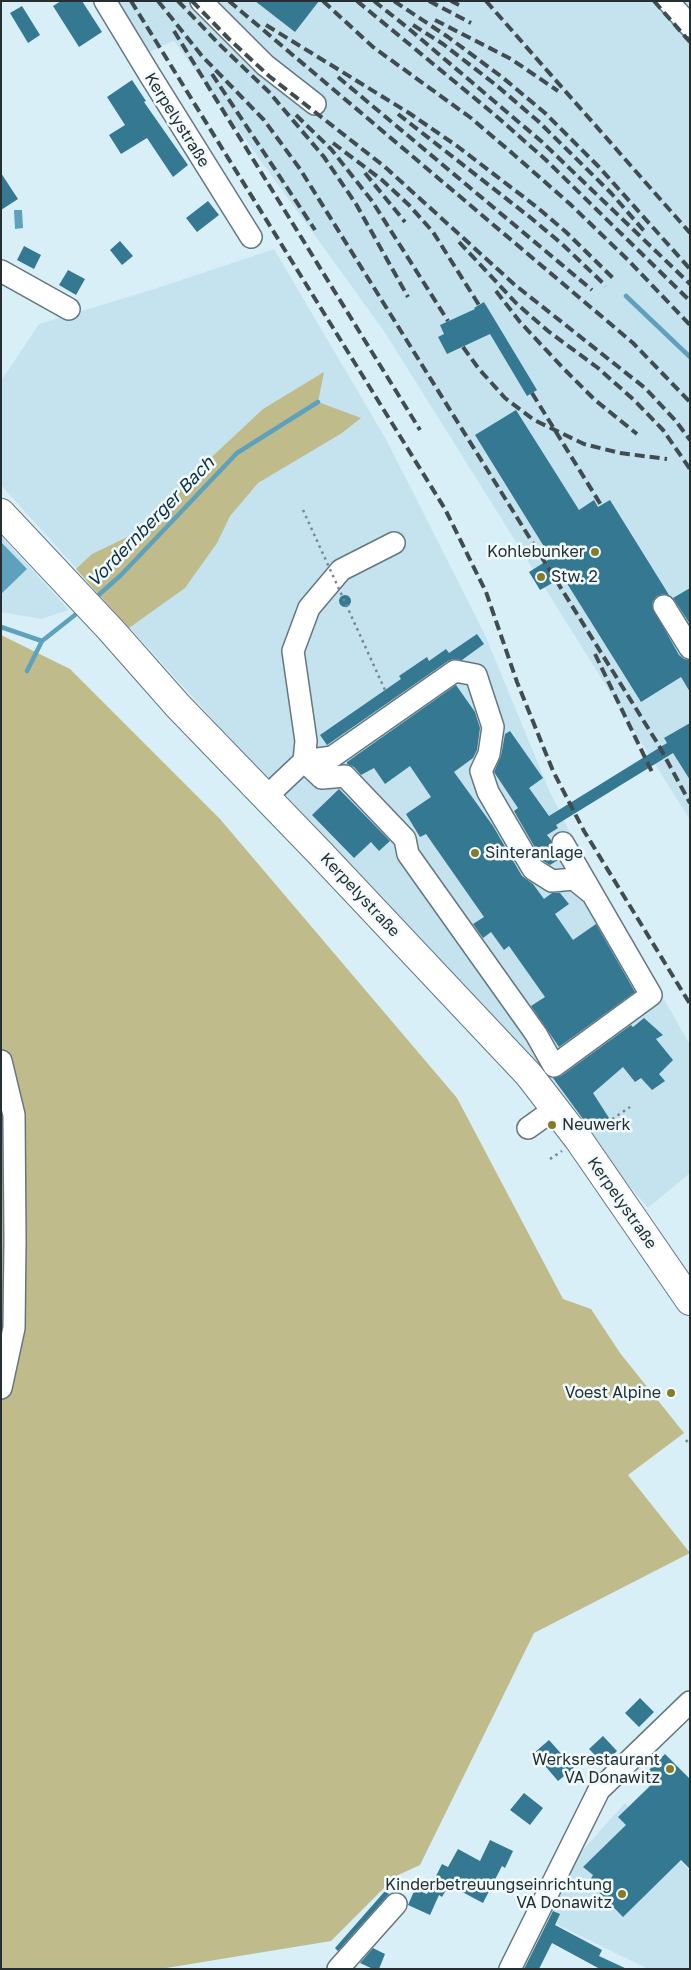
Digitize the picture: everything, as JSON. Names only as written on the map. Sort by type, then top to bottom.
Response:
[{"type":"main road","name":"Kerpelystraße","points":[[1,514],[75,591],[178,706],[530,1076],[556,1108],[690,1301]]},
{"type":"street","name":"Kerpelystraße","points":[[105,1],[251,237]]},
{"type":"street","points":[[201,1],[266,65],[315,104]]},
{"type":"street","points":[[668,1],[690,26]]},
{"type":"street","points":[[1,271],[68,309]]},
{"type":"street","points":[[304,761],[306,741],[293,651],[309,608],[340,570],[394,543]]},
{"type":"street","points":[[664,606],[690,648]]},
{"type":"street","points":[[265,798],[304,761],[332,757],[454,671],[476,675],[494,727],[489,754],[482,771],[488,792],[534,869],[552,881],[574,879],[590,892]]},
{"type":"street","points":[[304,761],[322,778],[345,776],[405,839],[408,854],[536,1034],[554,1066],[651,995],[590,892],[563,842]]},
{"type":"street","points":[[1,1062],[14,1115],[15,1242],[14,1328],[1,1388]]},
{"type":"street","points":[[528,1128],[556,1108]]},
{"type":"street","points":[[510,1969],[599,1790],[690,1702]]},
{"type":"street","points":[[338,1969],[396,1904]]},
{"type":"path","points":[[303,510],[384,690]]},
{"type":"path","points":[[686,1440],[690,1445]]},
{"type":"shaded area","points":[[118,1],[690,1],[690,820],[384,331],[174,41],[149,52]]},
{"type":"shaded area","points":[[274,249],[387,441],[485,635],[549,790],[573,839],[690,1045],[690,1173],[648,1208],[585,1133],[554,1088],[441,960],[272,785],[1,485],[1,381],[39,324],[151,290]]},
{"type":"shaded area","points":[[324,372],[318,402],[361,418],[342,433],[258,483],[230,516],[217,543],[185,588],[129,628],[76,569],[92,554],[144,529],[200,468],[263,409]]},
{"type":"shaded area","points":[[1,536],[69,610],[41,619],[1,612]]},
{"type":"shaded area","points":[[1,635],[70,669],[220,819],[457,1098],[563,1299],[591,1309],[620,1353],[684,1433],[628,1475],[690,1553],[534,1633],[420,1865],[396,1876],[331,1941],[160,1969],[1,1969]]},
{"type":"shaded area","name":"Kinderbetreuungseinrichtung VA Donawitz","points":[[625,1803],[690,1871],[690,1969],[648,1969],[544,1918],[564,1871]]},
{"type":"water","points":[[14,210],[22,210],[23,228],[15,229]]},
{"type":"water","points":[[1,542],[27,569],[1,594]]},
{"type":"building","points":[[61,1],[82,1],[102,32],[79,47],[53,6]]},
{"type":"building","points":[[255,1],[319,1],[295,32]]},
{"type":"building","points":[[22,6],[40,35],[28,43],[10,13]]},
{"type":"building","points":[[132,80],[146,101],[144,102],[188,165],[173,177],[147,138],[121,154],[109,135],[125,125],[107,97]]},
{"type":"building","points":[[1,173],[18,199],[1,210]]},
{"type":"building","points":[[208,201],[219,215],[197,232],[186,218]]},
{"type":"building","points":[[120,241],[133,256],[122,265],[110,250]]},
{"type":"building","points":[[24,246],[41,255],[34,269],[17,260]]},
{"type":"building","points":[[68,270],[85,279],[76,295],[59,285]]},
{"type":"building","points":[[484,302],[537,390],[527,396],[490,334],[447,354],[438,337],[444,334],[440,325],[475,309]]},
{"type":"building","name":"Kohlebunker","points":[[516,410],[579,510],[594,500],[598,507],[610,500],[669,595],[657,596],[653,601],[652,607],[679,655],[684,659],[690,660],[690,692],[681,677],[641,702],[563,577],[540,590],[529,572],[551,558],[475,435]]},
{"type":"building","points":[[690,588],[690,624],[673,598]]},
{"type":"building","points":[[343,595],[347,595],[351,601],[347,607],[343,607],[339,603],[339,599]]},
{"type":"building","points":[[477,634],[484,644],[462,660],[453,659],[448,661],[327,745],[320,735],[401,679],[399,676],[427,657],[429,661],[446,649],[449,653]]},
{"type":"building","name":"Sinteranlage","points":[[456,685],[475,712],[480,728],[477,750],[473,758],[454,772],[493,826],[522,876],[533,884],[544,899],[552,893],[560,893],[569,904],[555,914],[573,940],[596,924],[635,992],[559,1047],[531,1006],[545,997],[509,946],[504,950],[491,932],[483,938],[473,924],[484,917],[426,834],[420,837],[406,814],[431,797],[410,766],[385,784],[374,768],[361,775],[354,767],[347,764],[347,762]]},
{"type":"building","points":[[690,723],[690,780],[673,753],[556,825],[558,828],[547,835],[551,840],[552,849],[558,860],[550,865],[542,860],[514,811],[518,808],[494,772],[501,756],[505,734],[510,731],[543,778],[529,788],[549,816],[667,743],[664,738]]},
{"type":"building","points":[[339,789],[390,841],[379,851],[371,842],[354,858],[312,815]]},
{"type":"building","points":[[644,1018],[663,1035],[656,1039],[673,1060],[659,1074],[665,1081],[652,1090],[641,1078],[635,1082],[623,1067],[593,1093],[609,1118],[591,1130],[553,1078],[561,1076],[631,1025],[633,1027]]},
{"type":"building","points":[[640,1698],[654,1712],[639,1727],[625,1713]]},
{"type":"building","points":[[603,1736],[617,1751],[604,1764],[589,1749]]},
{"type":"building","points":[[549,1740],[574,1768],[558,1781],[534,1753]]},
{"type":"building","points":[[665,1754],[690,1779],[690,1869],[681,1860],[623,1917],[589,1882],[593,1875],[583,1867],[626,1825],[618,1817],[651,1785],[642,1777]]},
{"type":"building","points":[[524,1793],[543,1808],[530,1825],[510,1810]]},
{"type":"building","points":[[490,1840],[513,1851],[505,1868],[502,1866],[483,1903],[449,1885],[442,1897],[439,1895],[430,1915],[408,1905],[415,1889],[427,1894],[442,1864],[448,1867],[458,1849],[480,1861]]},
{"type":"building","points":[[385,1891],[389,1894],[338,1951],[335,1948]]},
{"type":"building","points":[[553,1911],[560,1914],[555,1925],[602,1950],[599,1956],[627,1969],[600,1969],[552,1943],[539,1969],[524,1969]]},
{"type":"building","points":[[373,1948],[385,1954],[379,1969],[373,1969],[360,1963]]},
{"type":"waterway","name":"Vordernberger Bach","points":[[626,296],[690,357]]},
{"type":"waterway","name":"Vordernberger Bach","points":[[93,600],[121,575],[237,453],[318,402]]},
{"type":"waterway","name":"Vordernberger Bach","points":[[1,627],[42,641],[80,611]]},
{"type":"waterway","points":[[27,671],[42,641]]},
{"type":"railway","points":[[131,1],[445,509],[486,592],[517,682],[553,771],[584,831],[690,1004]]},
{"type":"railway","points":[[158,1],[202,56],[264,120],[300,169],[658,744],[690,803]]},
{"type":"railway","points":[[178,1],[269,92],[324,157],[356,204],[408,297]]},
{"type":"railway","points":[[192,1],[269,76],[385,167],[515,285],[645,388],[675,420],[690,440]]},
{"type":"railway","points":[[229,1],[633,343],[690,402]]},
{"type":"railway","points":[[323,1],[373,47],[471,118],[570,204],[628,260],[690,325]]},
{"type":"railway","points":[[357,1],[495,115],[546,160],[690,301]]},
{"type":"railway","points":[[374,1],[541,141],[690,284]]},
{"type":"railway","points":[[394,1],[448,37],[502,77],[545,113],[599,167],[690,269]]},
{"type":"railway","points":[[429,1],[471,23]]},
{"type":"railway","points":[[451,1],[459,5]]},
{"type":"railway","points":[[486,1],[690,233]]},
{"type":"railway","points":[[654,1],[690,42]]},
{"type":"railway","points":[[435,20],[511,59],[558,91]]},
{"type":"railway","points":[[266,25],[409,113],[457,146],[538,208],[566,232],[614,279]]},
{"type":"railway","points":[[413,25],[443,44],[496,85],[538,121],[611,193],[645,232]]},
{"type":"railway","points":[[174,31],[420,430]]},
{"type":"railway","points":[[212,74],[315,230]]},
{"type":"railway","points":[[338,77],[592,290]]},
{"type":"railway","points":[[398,114],[531,218],[562,244],[606,286]]},
{"type":"railway","points":[[296,115],[331,149],[372,201],[448,321]]},
{"type":"railway","points":[[333,143],[382,180],[409,205],[433,232],[479,305]]},
{"type":"railway","points":[[365,173],[405,222]]},
{"type":"railway","points":[[459,242],[517,304],[548,331],[598,368],[634,400],[663,430],[690,469]]},
{"type":"railway","points":[[496,291],[520,322],[562,367],[595,400],[637,434]]},
{"type":"railway","points":[[463,347],[479,369],[505,398],[534,420],[584,444],[620,453],[667,459]]},
{"type":"railway","points":[[532,393],[601,505]]},
{"type":"railway","points":[[595,654],[653,774]]},
{"type":"place","name":"Kohlebunker","points":[[595,552]]},
{"type":"place","name":"Stw. 2","points":[[541,577]]},
{"type":"place","name":"Sinteranlage","points":[[475,853]]},
{"type":"place","name":"Neuwerk","points":[[552,1125]]},
{"type":"place","name":"Voest Alpine","points":[[671,1393]]},
{"type":"place","name":"Werksrestaurant VA Donawitz","points":[[670,1769]]},
{"type":"place","name":"Kinderbetreuungseinrichtung VA Donawitz","points":[[622,1894]]}]
